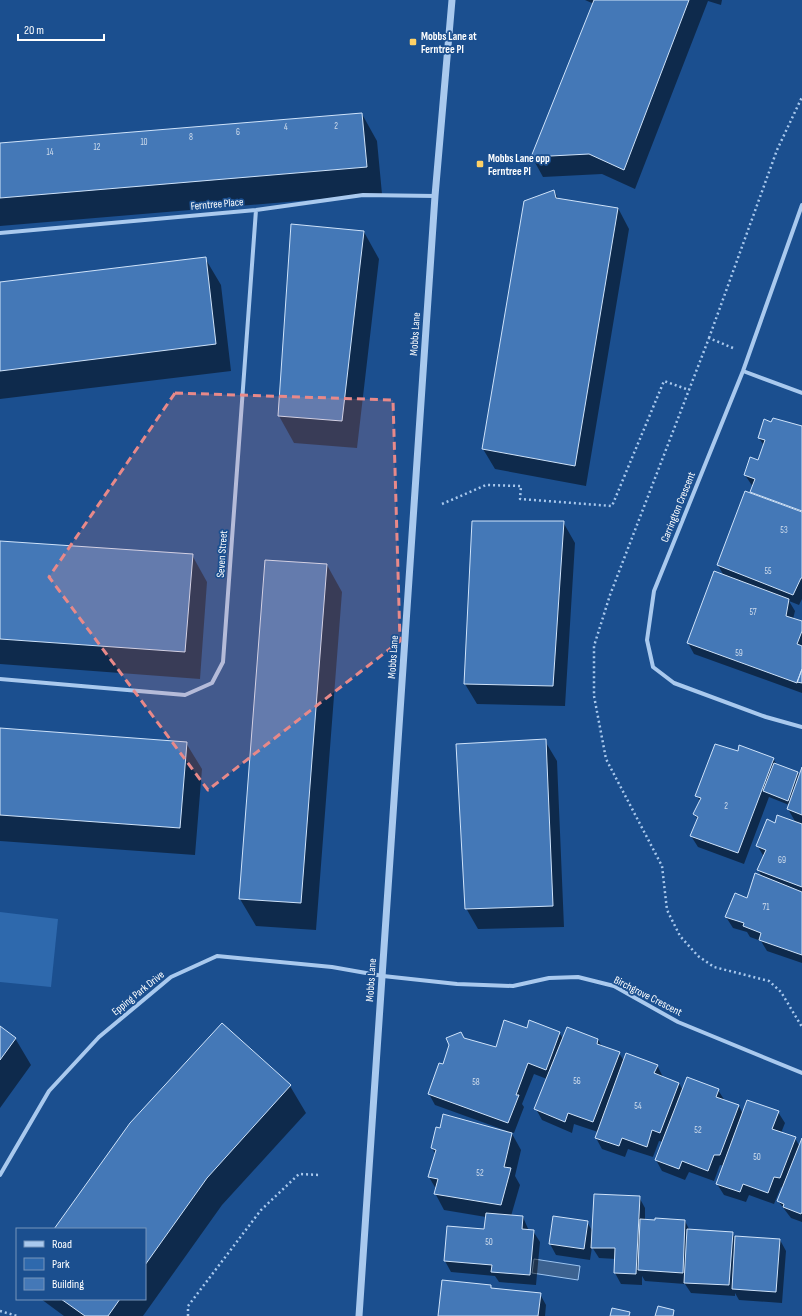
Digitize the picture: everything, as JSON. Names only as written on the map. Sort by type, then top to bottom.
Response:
[{"type":"street","name":"Mobbs Lane","points":[[359,1316],[435,196],[452,0]]},
{"type":"street","name":"Ferntree Place","points":[[0,233],[256,210],[363,195],[435,196]]},
{"type":"street","name":"Carrington Crescent","points":[[802,205],[743,371],[654,591],[647,640],[653,667],[674,683],[766,717],[802,727]]},
{"type":"street","name":"Seven Street","points":[[0,679],[185,695],[212,683],[220,669],[223,662],[256,210]]},
{"type":"street","points":[[743,371],[802,393]]},
{"type":"street","name":"Epping Park Drive","points":[[0,1175],[49,1090],[99,1037],[171,977],[217,956],[332,967],[383,976]]},
{"type":"street","name":"Birchgrove Crescent","points":[[383,976],[458,984],[513,986],[549,978],[578,977],[614,986],[678,1022],[802,1073]]},
{"type":"path","points":[[709,338],[777,150],[802,97]]},
{"type":"path","points":[[442,504],[486,485],[521,486],[520,500],[612,506],[664,381],[689,390]]},
{"type":"path","points":[[188,1316],[188,1306],[261,1210],[299,1174],[319,1175]]},
{"type":"path","points":[[0,1311],[17,1316]]},
{"type":"highlighted area","points":[[175,393],[393,400],[400,641],[208,790],[49,577]]},
{"type":"green space","points":[[0,912],[58,919],[51,987],[0,982]]},
{"type":"shaded area","points":[[534,1259],[580,1266],[578,1280],[532,1273]]},
{"type":"building","points":[[594,0],[689,0],[624,170],[589,154],[531,157]]},
{"type":"building","points":[[362,113],[367,167],[0,198],[0,143]]},
{"type":"building","points":[[554,190],[556,198],[618,208],[575,466],[482,449],[524,201]]},
{"type":"building","points":[[291,224],[364,231],[342,421],[278,416]]},
{"type":"building","points":[[206,257],[216,344],[0,371],[0,282]]},
{"type":"building","points":[[773,418],[802,426],[802,511],[750,492],[755,479],[744,475],[750,457],[758,460],[765,440],[758,438],[764,419],[771,422]]},
{"type":"building","points":[[745,491],[802,512],[802,578],[793,595],[717,565]]},
{"type":"building","points":[[472,521],[564,521],[553,686],[464,684]]},
{"type":"building","points":[[0,541],[193,554],[185,652],[0,639]]},
{"type":"building","points":[[265,560],[327,564],[301,903],[239,899]]},
{"type":"building","points":[[714,571],[789,599],[786,616],[802,621],[802,631],[797,644],[802,646],[802,669],[797,683],[687,643]]},
{"type":"building","points":[[802,669],[802,683],[797,682]]},
{"type":"building","points":[[0,728],[187,742],[180,828],[0,815]]},
{"type":"building","points":[[546,739],[553,906],[465,909],[456,744]]},
{"type":"building","points":[[715,744],[738,751],[739,745],[774,758],[738,853],[690,836],[698,817],[693,814],[701,798],[695,796]]},
{"type":"building","points":[[774,763],[798,772],[788,801],[763,791]]},
{"type":"building","points":[[802,767],[802,815],[787,809]]},
{"type":"building","points":[[777,815],[802,824],[802,887],[757,870],[766,850],[756,846],[767,819],[775,823]]},
{"type":"building","points":[[755,873],[802,892],[802,955],[759,940],[761,933],[743,926],[744,923],[725,917],[735,893],[747,898]]},
{"type":"building","points":[[504,1020],[527,1028],[529,1020],[560,1032],[546,1070],[528,1063],[516,1095],[519,1095],[508,1123],[428,1094],[439,1063],[443,1064],[449,1045],[446,1038],[461,1032],[464,1038],[496,1047]]},
{"type":"building","points":[[222,1023],[291,1085],[207,1178],[146,1264],[146,1228],[55,1228],[130,1123]]},
{"type":"building","points":[[0,1026],[16,1038],[0,1060]]},
{"type":"building","points":[[567,1027],[598,1039],[597,1044],[620,1052],[593,1122],[568,1113],[565,1122],[534,1109]]},
{"type":"building","points":[[626,1053],[658,1065],[654,1073],[679,1083],[660,1133],[652,1130],[647,1147],[622,1138],[619,1146],[595,1138]]},
{"type":"building","points":[[687,1077],[719,1089],[716,1097],[739,1105],[720,1155],[714,1155],[708,1171],[682,1161],[679,1169],[655,1160]]},
{"type":"building","points":[[747,1100],[779,1111],[772,1129],[796,1137],[780,1178],[774,1177],[768,1193],[743,1184],[740,1192],[716,1184]]},
{"type":"building","points":[[443,1114],[512,1133],[504,1167],[511,1168],[501,1205],[434,1194],[438,1179],[428,1177],[436,1150],[431,1148],[436,1127],[440,1128]]},
{"type":"building","points":[[802,1138],[801,1214],[783,1207],[784,1204],[777,1201]]},
{"type":"building","points":[[594,1194],[640,1196],[636,1274],[614,1273],[615,1248],[591,1248]]},
{"type":"building","points":[[486,1213],[523,1216],[522,1229],[534,1230],[530,1275],[491,1272],[492,1265],[444,1261],[447,1226],[484,1229]]},
{"type":"building","points":[[553,1216],[588,1221],[584,1249],[549,1244]]},
{"type":"building","points":[[655,1218],[685,1220],[683,1273],[638,1270],[640,1219],[655,1220]]},
{"type":"building","points":[[687,1229],[733,1232],[729,1285],[684,1283]]},
{"type":"building","points":[[735,1236],[780,1239],[776,1292],[732,1289]]},
{"type":"building","points":[[442,1280],[491,1285],[491,1288],[541,1293],[538,1316],[438,1316]]},
{"type":"building","points":[[62,1300],[119,1300],[108,1316],[85,1316]]},
{"type":"building","points":[[658,1306],[674,1310],[673,1316],[655,1316]]},
{"type":"building","points":[[612,1308],[630,1312],[629,1316],[610,1316]]},
{"type":"place","name":"Mobbs Lane at Ferntree Pl","points":[[413,42]]},
{"type":"place","name":"Mobbs Lane opp Ferntree Pl","points":[[480,164]]}]
